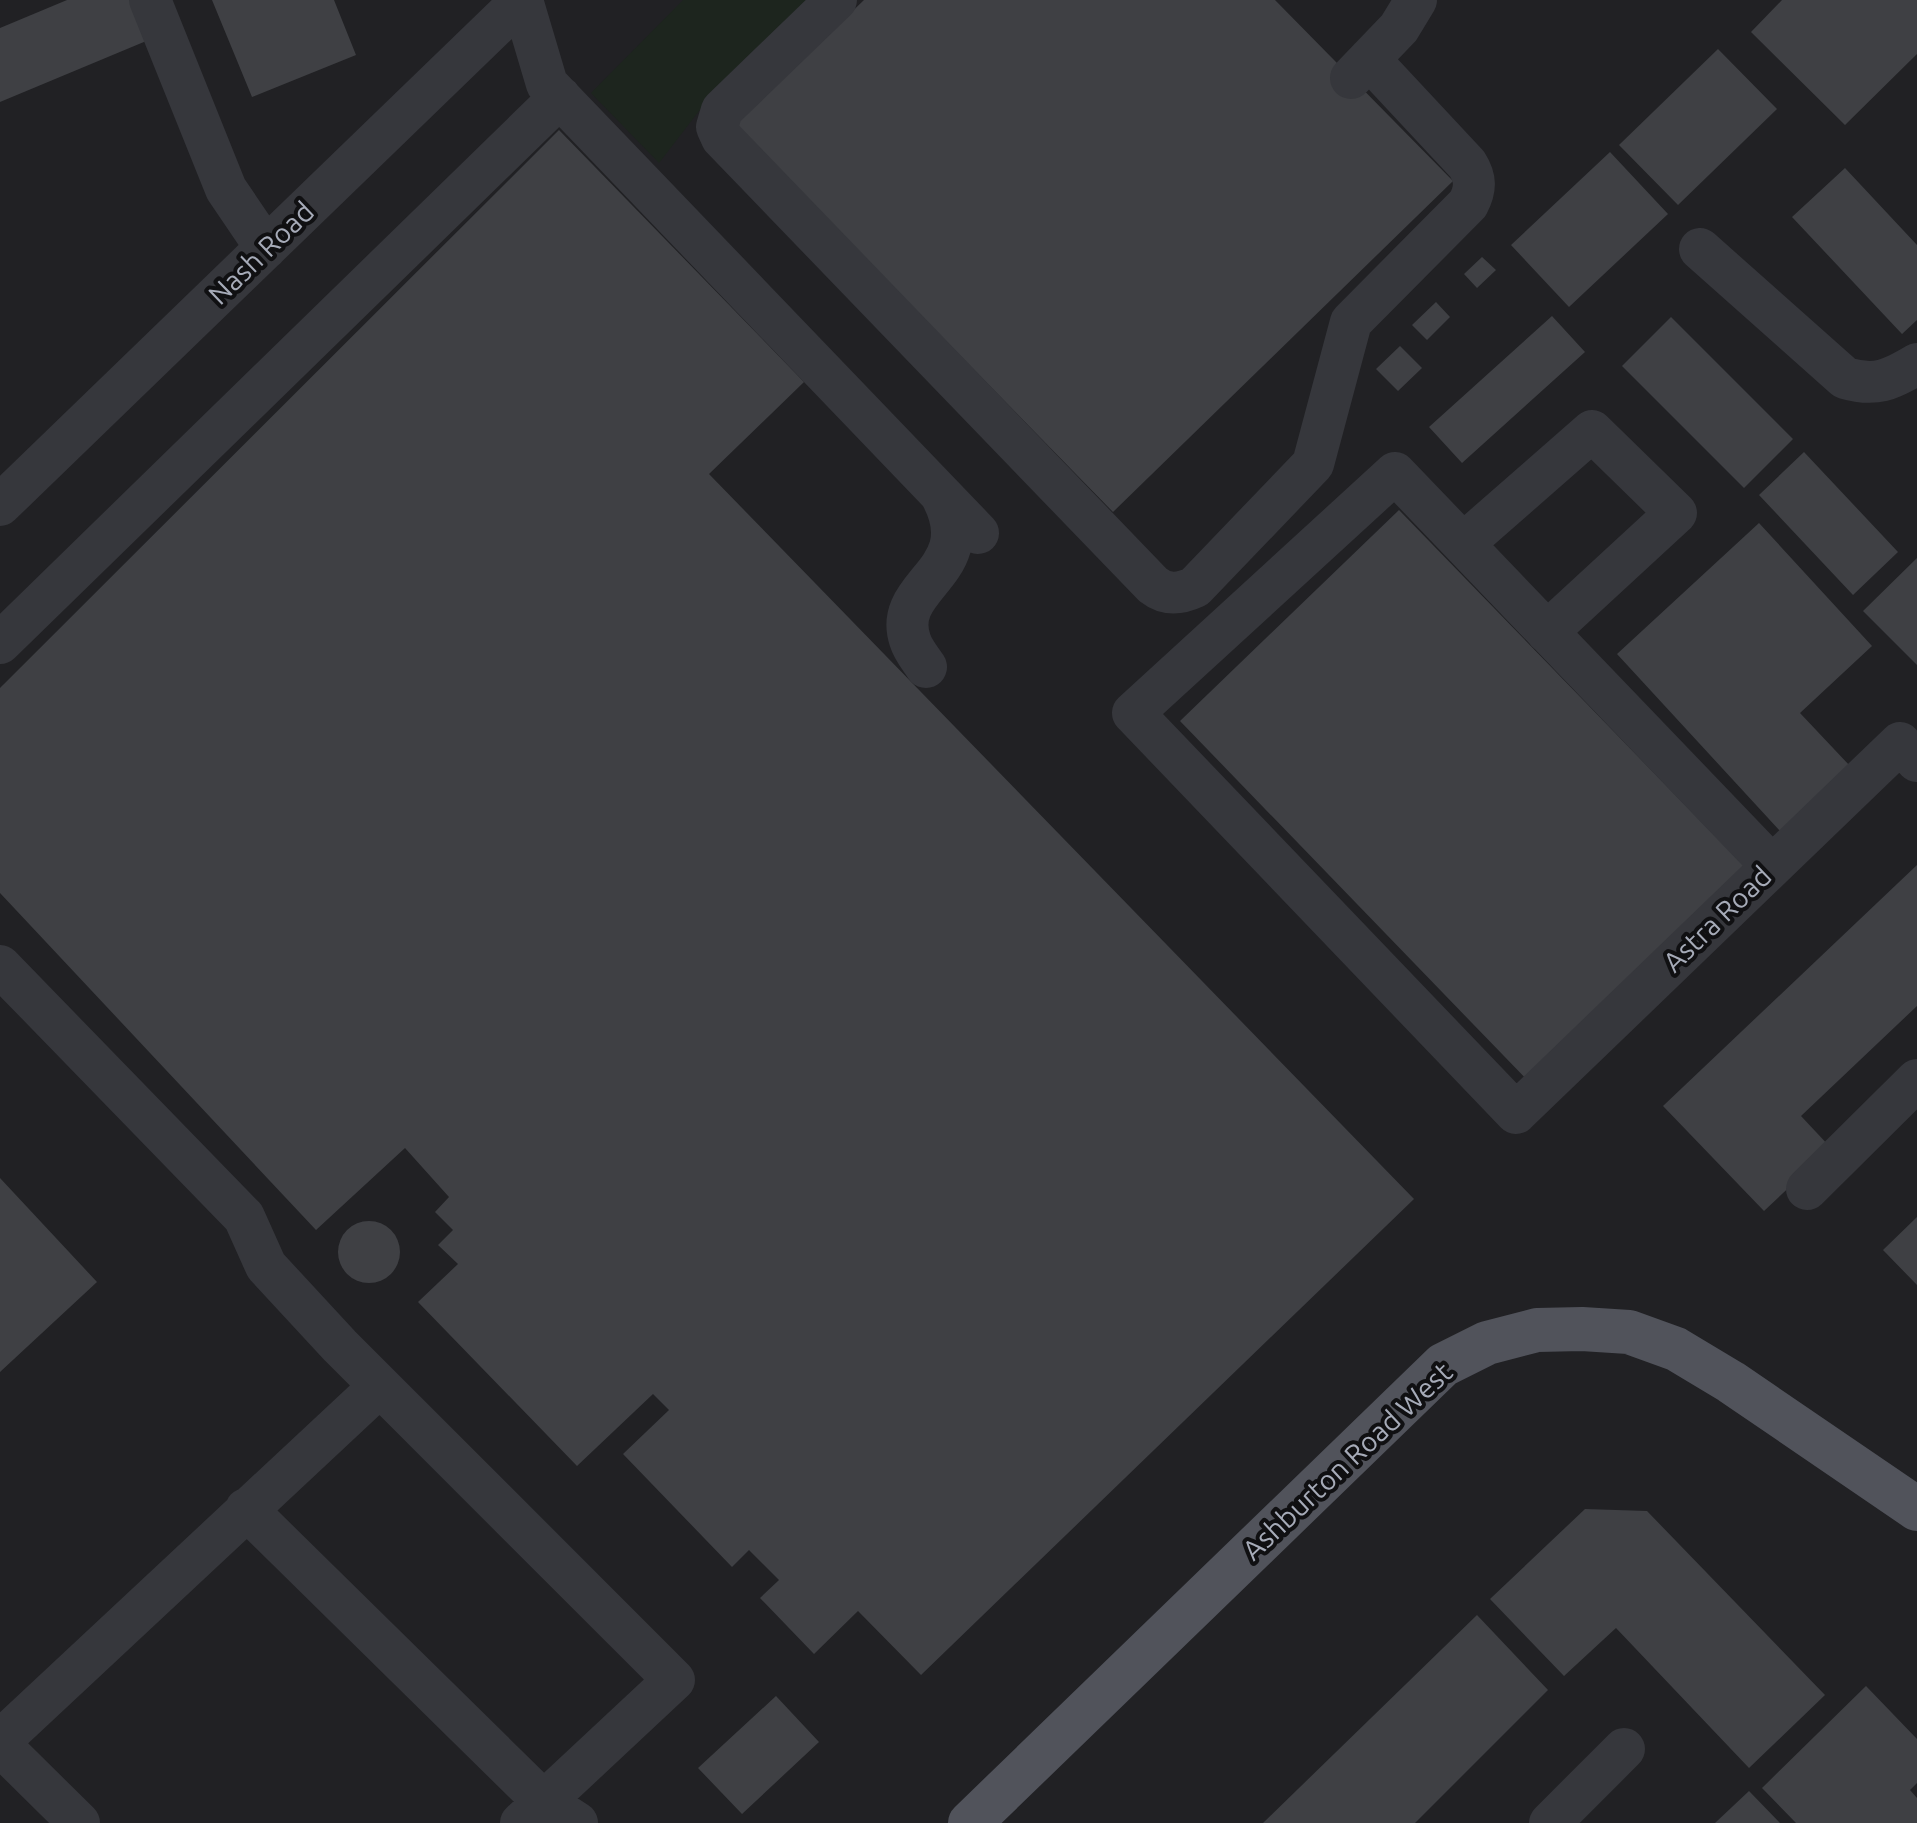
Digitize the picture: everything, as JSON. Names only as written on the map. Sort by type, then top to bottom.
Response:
[{"type":"main road","name":"Ashburton Road West","points":[[977,1821],[1443,1365],[1487,1343],[1537,1330],[1582,1329],[1629,1332],[1676,1349],[1731,1382],[1917,1509]]},
{"type":"street","points":[[150,0],[226,189],[266,248]]},
{"type":"street","points":[[522,0],[547,84],[978,533]]},
{"type":"street","name":"Nash Road","points":[[0,505],[522,0]]},
{"type":"street","points":[[836,0],[722,110],[717,127],[722,138],[1153,585],[1162,592],[1173,593],[1195,587],[1313,464],[1351,322],[1468,204],[1473,194],[1475,183],[1467,164],[1360,68],[1399,28],[1416,0]]},
{"type":"street","points":[[0,643],[560,97]]},
{"type":"street","points":[[1700,249],[1845,378],[1868,385],[1895,377],[1917,364]]},
{"type":"street","points":[[1547,632],[1676,513],[1592,431],[1463,544],[1547,632],[1772,866]]},
{"type":"street","name":"Astra Road","points":[[1463,544],[1395,473],[1133,713],[1516,1113],[1900,743],[1917,761]]},
{"type":"street","points":[[926,667],[910,641],[909,614],[915,600],[945,562],[951,549],[951,519],[940,494]]},
{"type":"street","points":[[0,966],[244,1217],[266,1266],[380,1386],[674,1680],[550,1818],[246,1509]]},
{"type":"street","points":[[1807,1189],[1917,1080]]},
{"type":"street","points":[[79,1823],[0,1743],[380,1386]]},
{"type":"street","points":[[1550,1823],[1624,1749]]},
{"type":"shaded area","points":[[0,0],[1917,0],[1917,1823],[0,1823]]},
{"type":"shaded area","points":[[683,0],[814,0],[699,111],[659,163],[591,93]]},
{"type":"building","points":[[67,0],[135,0],[151,39],[0,102],[0,28]]},
{"type":"building","points":[[212,0],[334,0],[356,55],[252,97]]},
{"type":"building","points":[[864,0],[1275,0],[1453,181],[1113,512],[735,125]]},
{"type":"building","points":[[1782,0],[1917,0],[1917,54],[1845,125],[1751,32]]},
{"type":"building","points":[[1718,49],[1777,109],[1678,205],[1619,145]]},
{"type":"building","points":[[559,130],[804,382],[709,474],[1414,1199],[921,1675],[858,1611],[814,1654],[760,1598],[779,1580],[749,1550],[732,1567],[623,1454],[669,1410],[653,1394],[577,1466],[418,1302],[458,1264],[438,1245],[453,1230],[435,1212],[449,1197],[405,1148],[316,1230],[0,893],[0,688]]},
{"type":"building","points":[[1610,152],[1668,214],[1569,307],[1511,245]]},
{"type":"building","points":[[1845,168],[1917,245],[1917,320],[1902,334],[1792,217]]},
{"type":"building","points":[[1482,257],[1496,270],[1477,288],[1464,274]]},
{"type":"building","points":[[1436,302],[1450,317],[1427,340],[1412,325]]},
{"type":"building","points":[[1552,316],[1585,352],[1462,463],[1429,427]]},
{"type":"building","points":[[1671,317],[1793,439],[1744,488],[1622,366]]},
{"type":"building","points":[[1400,346],[1422,368],[1398,391],[1376,369]]},
{"type":"building","points":[[1804,452],[1898,552],[1853,595],[1759,495]]},
{"type":"building","points":[[1399,510],[1750,872],[1531,1084],[1180,721]]},
{"type":"building","points":[[1759,523],[1872,646],[1800,713],[1850,766],[1780,831],[1617,654]]},
{"type":"building","points":[[1917,558],[1917,665],[1863,611]]},
{"type":"building","points":[[1917,865],[1917,1006],[1801,1116],[1831,1148],[1764,1211],[1663,1106]]},
{"type":"building","points":[[0,1178],[97,1282],[0,1372]]},
{"type":"building","points":[[1917,1217],[1917,1285],[1883,1250]]},
{"type":"building","points":[[369,1221],[381,1223],[391,1230],[398,1240],[398,1264],[391,1274],[381,1281],[369,1283],[357,1281],[347,1274],[340,1264],[338,1252],[340,1240],[347,1230],[357,1223]]},
{"type":"building","points":[[1585,1509],[1647,1511],[1825,1695],[1749,1768],[1616,1628],[1564,1676],[1490,1599]]},
{"type":"building","points":[[1477,1615],[1548,1690],[1415,1823],[1263,1823]]},
{"type":"building","points":[[1866,1686],[1917,1739],[1917,1783],[1910,1790],[1917,1798],[1917,1823],[1796,1823],[1762,1788]]},
{"type":"building","points":[[776,1696],[819,1742],[742,1814],[698,1768]]},
{"type":"building","points":[[1749,1791],[1780,1823],[1715,1823]]}]
